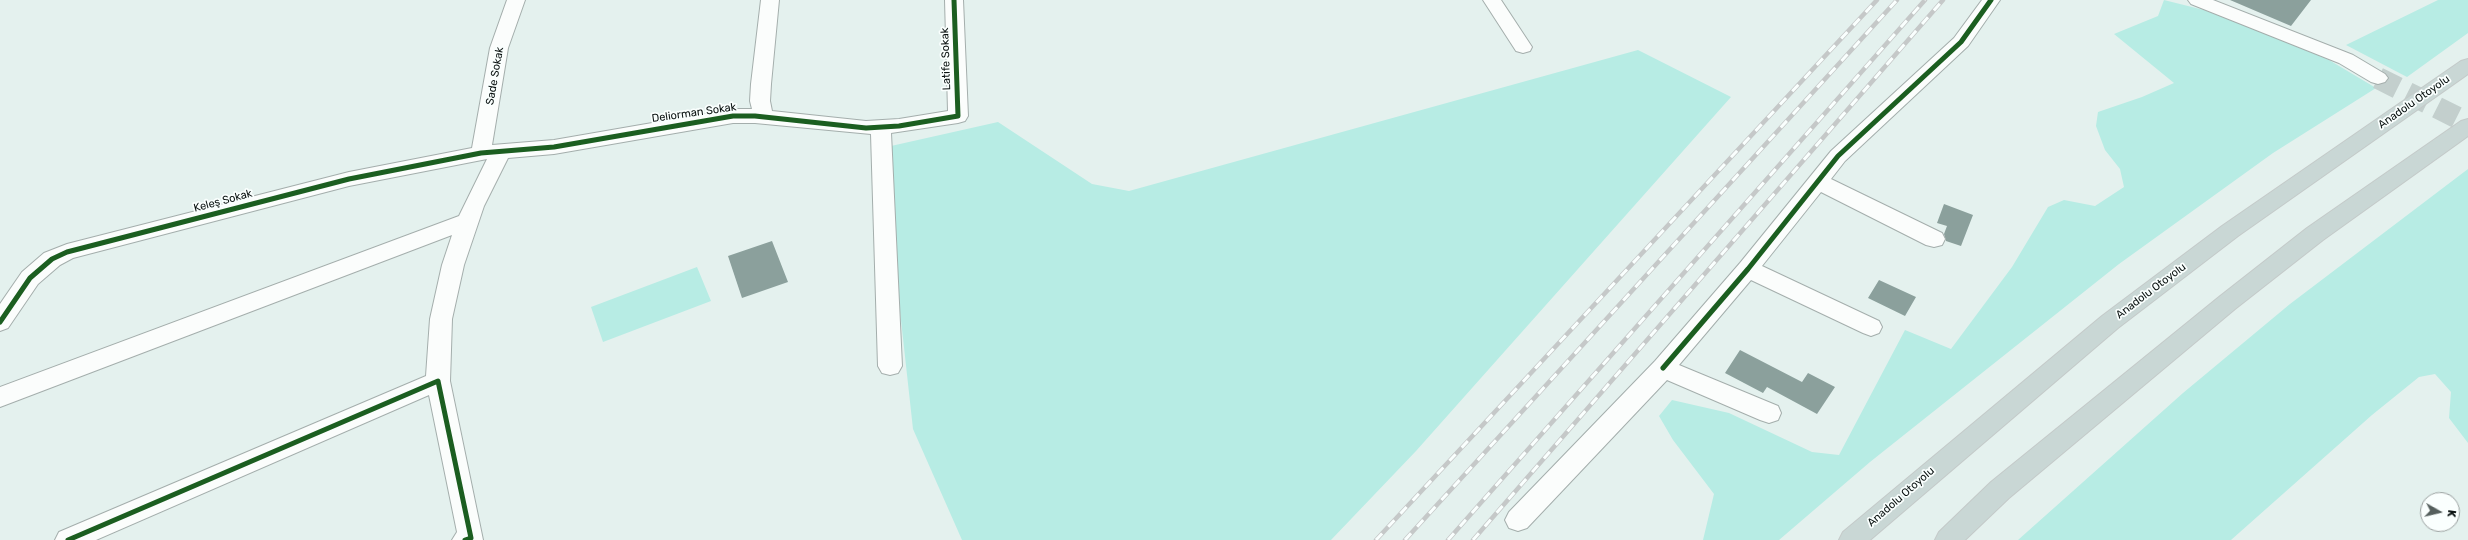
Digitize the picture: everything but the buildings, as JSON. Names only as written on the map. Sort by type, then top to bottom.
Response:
[{"type":"highway","name":"Anadolu Otoyolu","points":[[1852,540],[1975,434],[2110,322],[2236,226],[2468,65]]},
{"type":"highway","points":[[1948,540],[2000,490],[2227,303],[2327,225],[2468,126]]},
{"type":"street","name":"Sade Sokak","points":[[465,540],[471,538],[438,381],[441,319],[453,265],[491,153],[499,48],[516,0]]},
{"type":"street","points":[[764,117],[760,101],[770,0]]},
{"type":"street","name":"Latife Sokak","points":[[954,0],[958,116]]},
{"type":"street","points":[[1492,0],[1523,47]]},
{"type":"street","points":[[1518,520],[1663,368],[1748,269],[1816,181],[1838,156],[1961,42],[1991,0]]},
{"type":"street","points":[[2197,0],[2346,59],[2378,78]]},
{"type":"street","name":"Deliorman Sokak","points":[[491,153],[554,147],[733,116],[764,117],[841,126],[881,128],[958,116]]},
{"type":"street","points":[[881,128],[890,366]]},
{"type":"street","name":"Keleş Sokak","points":[[0,322],[30,278],[52,259],[67,252],[349,179],[491,153]]},
{"type":"street","points":[[1816,181],[1934,240]]},
{"type":"street","points":[[0,397],[468,221]]},
{"type":"street","points":[[1748,269],[1871,327]]},
{"type":"street","points":[[1663,368],[1769,414]]},
{"type":"street","points":[[68,540],[438,381]]},
{"type":"shaded area","points":[[2164,0],[2204,10],[2274,37],[2329,60],[2376,88],[2273,153],[2119,264],[1870,462],[1779,540],[1703,540],[1714,494],[1673,440],[1659,416],[1672,400],[1729,413],[1812,452],[1839,455],[1905,330],[1951,349],[2012,267],[2048,207],[2064,200],[2095,206],[2124,187],[2120,169],[2105,150],[2096,126],[2098,112],[2142,97],[2174,83],[2114,34],[2158,16]]},
{"type":"shaded area","points":[[2438,0],[2468,0],[2468,33],[2407,77],[2346,45]]},
{"type":"shaded area","points":[[1638,50],[1731,97],[1416,451],[1331,540],[962,540],[913,429],[898,293],[891,146],[998,122],[1092,184],[1129,191]]},
{"type":"shaded area","points":[[2468,169],[2468,443],[2449,418],[2451,392],[2435,374],[2419,377],[2372,415],[2231,540],[2018,540],[2183,393],[2290,304]]},
{"type":"shaded area","points":[[697,267],[711,301],[603,342],[591,307]]},
{"type":"tunnel","points":[[2378,78],[2468,123]]},
{"type":"railway","points":[[1376,540],[1877,0]]},
{"type":"railway","points":[[1405,540],[1897,0]]},
{"type":"railway","points":[[1448,540],[1925,0]]},
{"type":"railway","points":[[1473,540],[1943,0]]},
{"type":"cycle path","points":[[0,322],[30,278],[52,259],[67,252],[349,179],[481,153],[554,147],[733,116],[755,116],[866,128],[899,126],[958,116],[954,0]]},
{"type":"cycle path","points":[[1663,368],[1748,269],[1838,156],[1961,42],[1991,0]]},
{"type":"cycle path","points":[[68,540],[438,381],[471,538],[465,540]]}]
